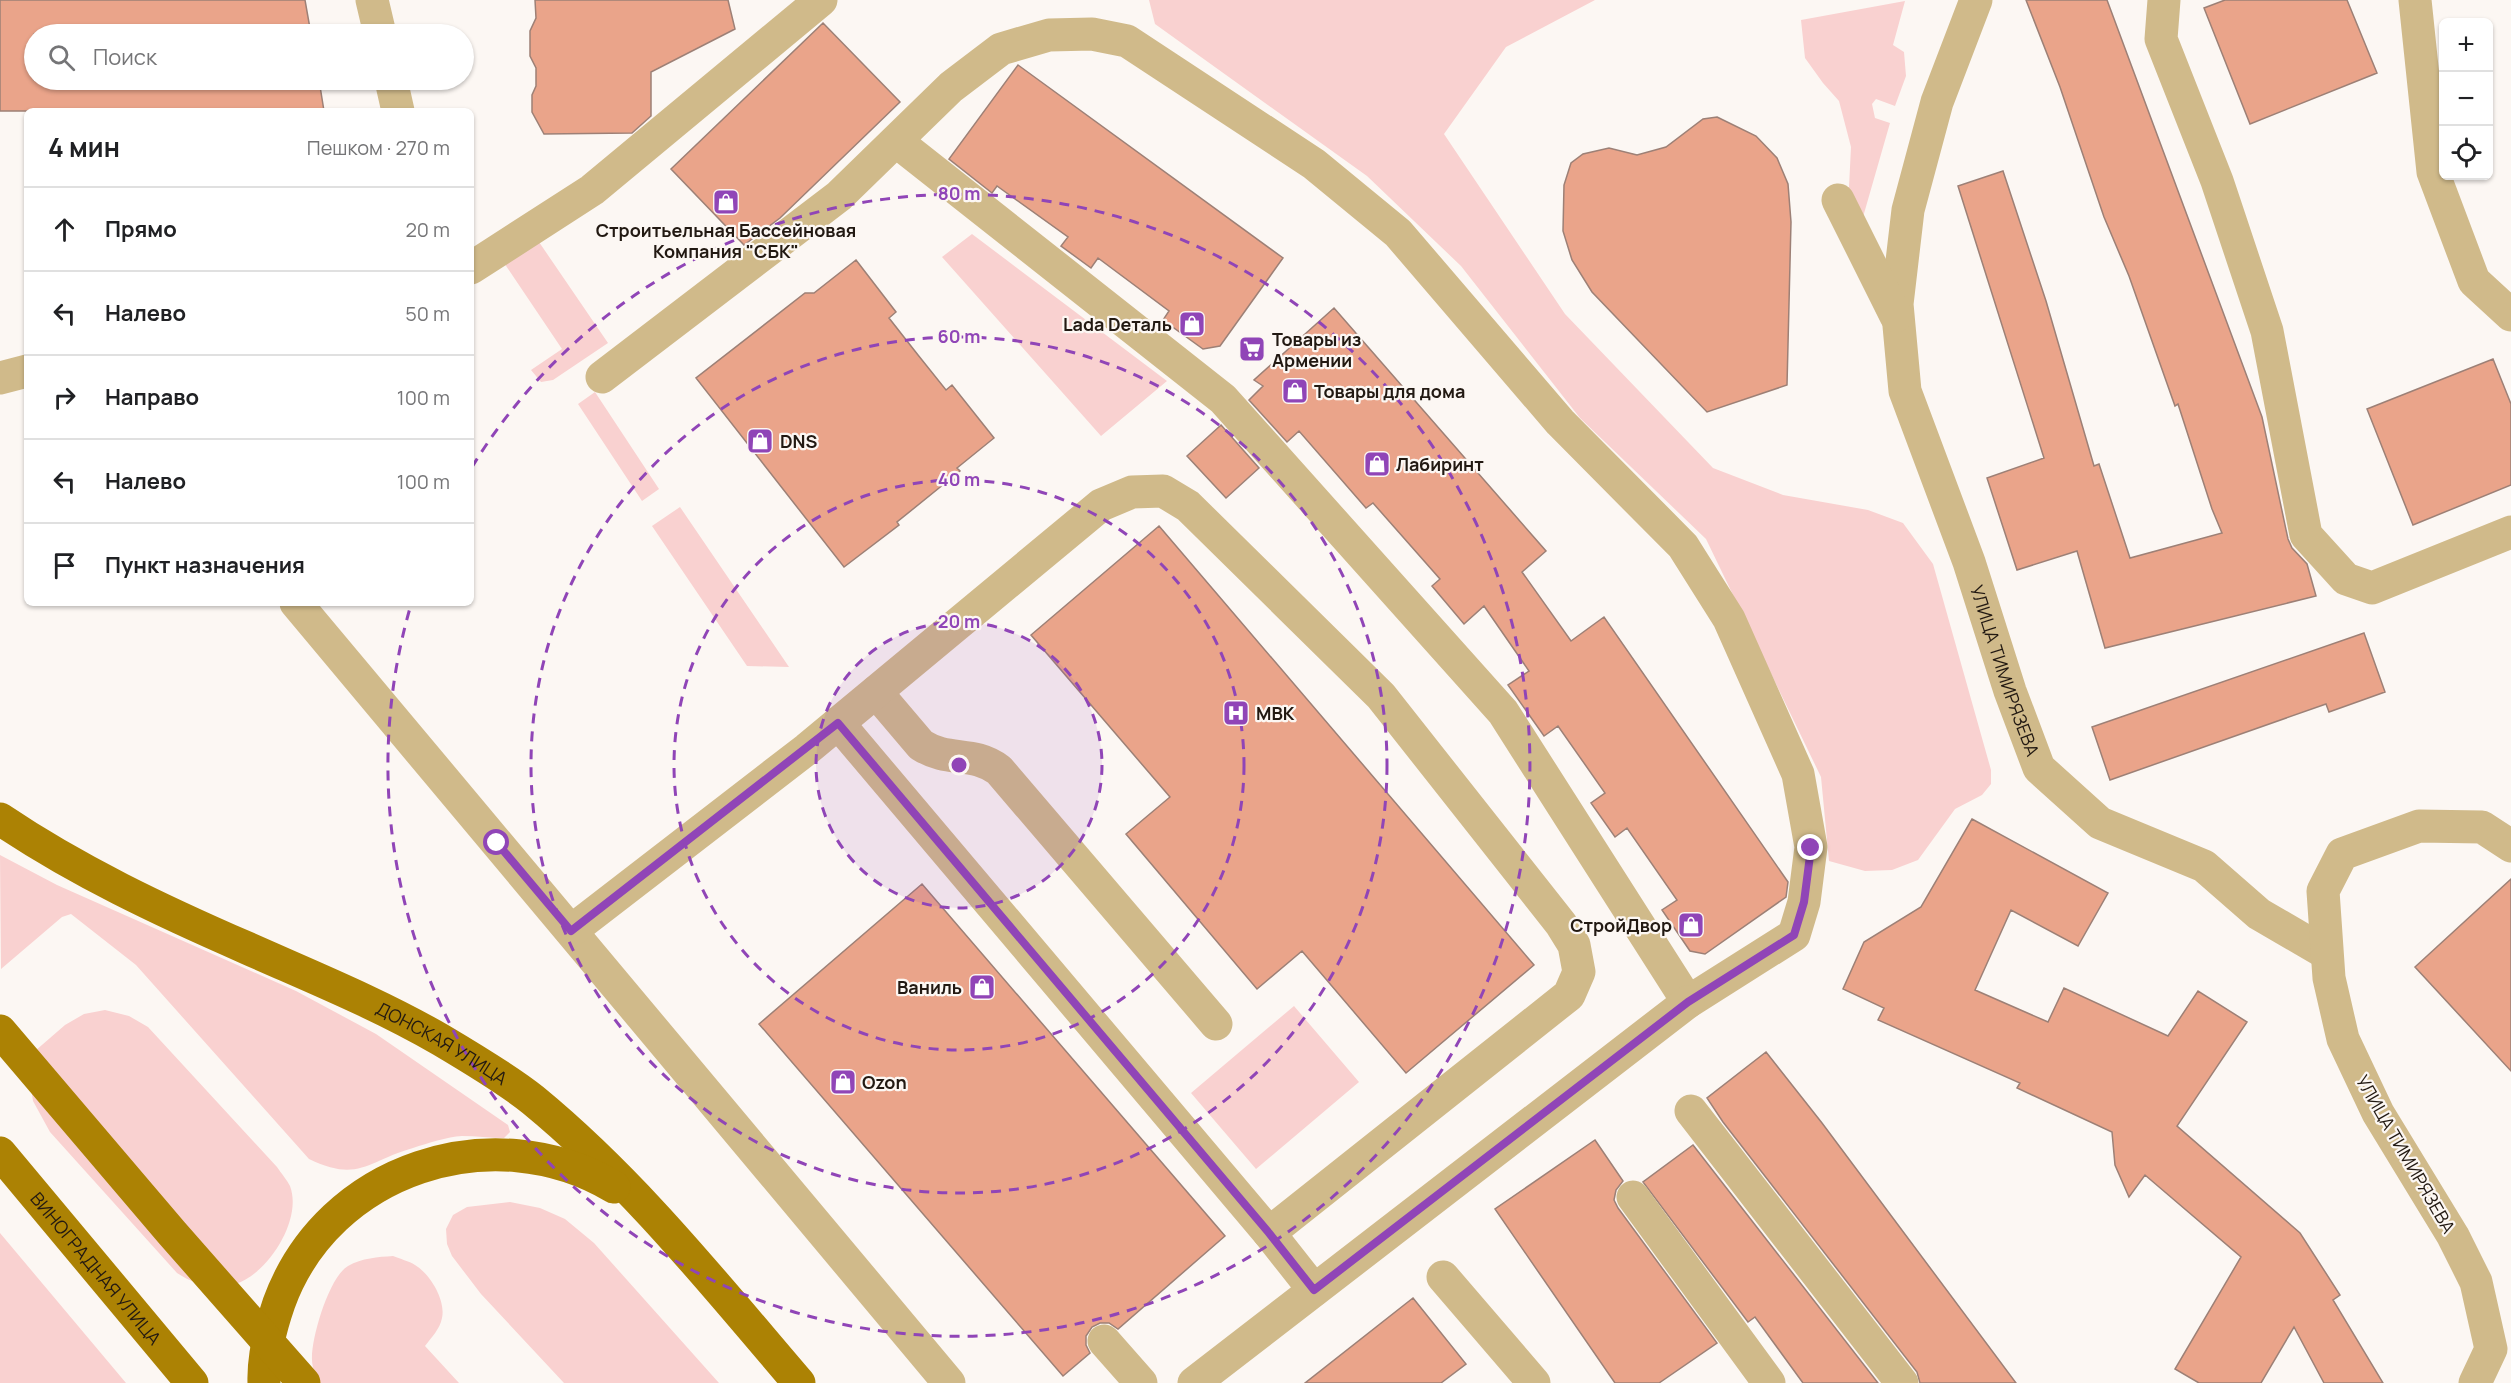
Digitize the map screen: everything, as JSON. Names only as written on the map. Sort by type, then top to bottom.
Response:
[{"type":"main road","name":"ДОНСКАЯ УЛИЦА","points":[[0,819],[41,847],[129,894],[348,992],[440,1040],[531,1098],[574,1136],[667,1229],[798,1383]]},
{"type":"main road","points":[[0,1031],[172,1233],[304,1383]]},
{"type":"main road","name":"ВИНОГРАДНАЯ УЛИЦА","points":[[0,1153],[192,1383]]},
{"type":"main road","points":[[264,1383],[270,1328],[286,1285],[309,1246],[340,1213],[377,1186],[418,1166],[462,1156],[507,1154],[552,1160],[595,1176],[624,1193],[667,1229]]},
{"type":"street","points":[[372,0],[378,24]]},
{"type":"street","points":[[474,266],[592,190],[821,0]]},
{"type":"street","name":"УЛИЦА ТИМИРЯЗЕВА","points":[[1976,0],[1937,102],[1908,210],[1897,304],[1905,391],[1970,562],[2010,691],[2038,768],[2100,823],[2204,866],[2259,914],[2326,953],[2329,978],[2343,1039],[2379,1113],[2453,1236],[2476,1282],[2501,1356],[2475,1383]]},
{"type":"street","points":[[2164,0],[2161,39],[2217,181],[2267,331],[2306,535],[2346,579],[2372,588],[2511,532]]},
{"type":"street","points":[[2415,0],[2433,172],[2474,281],[2511,315]]},
{"type":"street","points":[[602,377],[839,196],[951,87],[1000,49],[1049,35],[1092,34],[1127,41],[1314,164],[1398,233],[1560,422],[1683,546],[1729,619],[1798,774],[1811,848],[1804,902],[1794,935],[1688,1002],[1194,1383]]},
{"type":"street","points":[[393,90],[397,108]]},
{"type":"street","points":[[896,141],[1223,399],[1503,712],[1688,1002]]},
{"type":"street","points":[[1838,200],[1898,320]]},
{"type":"street","points":[[0,378],[24,372]]},
{"type":"street","points":[[571,931],[838,723],[1101,506],[1132,492],[1163,491],[1188,507],[1381,696],[1561,924],[1574,945],[1579,972],[1569,994],[1269,1233]]},
{"type":"street","points":[[299,606],[949,1383]]},
{"type":"street","points":[[876,692],[921,745],[942,755],[987,761],[999,770],[1216,1024]]},
{"type":"street","points":[[838,723],[1269,1233],[1314,1290]]},
{"type":"street","points":[[2326,953],[2327,935],[2323,891],[2342,854],[2419,826],[2482,827],[2511,846]]},
{"type":"street","points":[[1691,1111],[1902,1383]]},
{"type":"street","points":[[1633,1197],[1769,1383]]},
{"type":"street","points":[[1443,1277],[1534,1383]]},
{"type":"street","points":[[1104,1341],[1141,1383]]},
{"type":"shaded area","points":[[1149,0],[1595,0],[1506,47],[1444,134],[1565,314],[1713,468],[1783,495],[1868,510],[1903,523],[1933,564],[1991,770],[1991,784],[1982,795],[1955,809],[1918,860],[1892,870],[1865,871],[1829,861],[1821,777],[1706,539],[1580,418],[1461,266],[1367,176],[1155,24]]},
{"type":"shaded area","points":[[1905,1],[1893,45],[1904,52],[1906,76],[1895,106],[1876,99],[1872,104],[1875,118],[1890,123],[1863,217],[1832,191],[1849,187],[1851,147],[1839,101],[1805,58],[1801,20]]},
{"type":"shaded area","points":[[972,234],[1167,381],[1101,436],[942,257]]},
{"type":"shaded area","points":[[539,242],[608,343],[553,380],[541,382],[531,370],[562,349],[500,257]]},
{"type":"shaded area","points":[[595,392],[659,489],[642,501],[578,404]]},
{"type":"shaded area","points":[[680,507],[789,667],[747,666],[652,526]]},
{"type":"shaded area","points":[[0,855],[57,885],[296,991],[376,1034],[508,1125],[510,1132],[504,1138],[462,1136],[444,1139],[352,1169],[326,1166],[309,1159],[136,965],[71,914],[62,917],[1,969]]},
{"type":"shaded area","points":[[1294,1006],[1359,1082],[1256,1169],[1191,1093]]},
{"type":"shaded area","points":[[105,1010],[129,1016],[148,1027],[277,1167],[290,1186],[293,1200],[287,1230],[270,1258],[247,1279],[227,1286],[212,1286],[197,1283],[177,1273],[50,1132],[33,1101],[29,1074],[35,1051],[65,1025],[84,1014]]},
{"type":"shaded area","points":[[510,1202],[540,1208],[565,1219],[594,1243],[719,1383],[564,1383],[481,1294],[452,1256],[447,1244],[446,1229],[453,1215],[467,1207]]},
{"type":"shaded area","points":[[0,1233],[126,1383],[0,1383]]},
{"type":"shaded area","points":[[393,1256],[421,1269],[436,1288],[442,1303],[442,1318],[437,1330],[425,1346],[459,1383],[317,1383],[312,1350],[322,1309],[334,1282],[341,1272],[353,1263],[370,1258]]},
{"type":"building","points":[[0,0],[305,0],[309,24],[24,24],[24,90],[321,90],[324,108],[24,108],[24,111],[0,111]]},
{"type":"building","points":[[535,0],[728,0],[735,29],[651,72],[651,116],[632,133],[544,134],[532,112],[536,68],[530,56],[530,31],[536,18]]},
{"type":"building","points":[[2026,0],[2107,0],[2262,417],[2288,539],[2292,548],[2307,564],[2316,596],[2105,648],[2077,551],[2017,570],[1987,478],[2044,458],[1958,186],[2003,171],[2046,301],[2094,466],[2099,464],[2130,558],[2222,533],[2178,404],[2175,406],[2129,276],[2104,217],[2060,87]]},
{"type":"building","points":[[2225,0],[2347,0],[2377,73],[2250,124],[2204,8]]},
{"type":"building","points":[[823,23],[900,102],[780,218],[744,245],[671,169]]},
{"type":"building","points":[[1018,65],[1283,258],[1220,346],[1203,349],[1163,320],[1169,311],[1098,258],[1091,268],[1061,246],[1068,237],[997,186],[992,193],[949,159]]},
{"type":"building","points":[[1717,117],[1756,136],[1777,158],[1788,184],[1791,222],[1787,385],[1707,412],[1592,292],[1572,260],[1563,231],[1564,185],[1571,163],[1583,154],[1609,148],[1637,155],[1666,147],[1703,119]]},
{"type":"building","points":[[856,260],[896,312],[889,318],[946,390],[952,385],[994,438],[957,468],[960,471],[897,522],[899,525],[844,567],[696,378],[805,293],[814,293]]},
{"type":"building","points":[[1334,308],[1546,551],[1522,572],[1571,641],[1604,617],[1788,882],[1786,897],[1705,954],[1690,951],[1662,910],[1677,900],[1627,828],[1615,837],[1591,803],[1605,793],[1558,726],[1544,736],[1508,685],[1529,671],[1484,606],[1464,624],[1432,586],[1440,579],[1373,503],[1366,508],[1299,431],[1287,442],[1249,400],[1263,386],[1254,380]]},
{"type":"building","points":[[2493,359],[2511,404],[2511,485],[2413,525],[2367,409]]},
{"type":"building","points":[[1221,425],[1259,468],[1226,498],[1187,456]]},
{"type":"building","points":[[1159,526],[1534,965],[1406,1073],[1302,951],[1257,989],[1126,834],[1170,797],[1031,635]]},
{"type":"building","points":[[2364,633],[2385,692],[2329,712],[2326,704],[2110,780],[2092,727]]},
{"type":"building","points":[[1972,819],[2108,893],[2078,946],[2011,910],[1975,990],[2048,1022],[2064,988],[2168,1036],[2198,991],[2247,1022],[2177,1126],[2300,1233],[2340,1295],[2333,1300],[2383,1383],[2324,1383],[2294,1327],[2261,1383],[2199,1383],[2175,1369],[2241,1257],[2145,1175],[2129,1197],[2115,1165],[2112,1132],[2017,1088],[2020,1083],[1878,1020],[1884,1008],[1843,989],[1864,942],[1921,907]]},
{"type":"building","points":[[2511,879],[2511,1071],[2415,967]]},
{"type":"building","points":[[922,884],[1225,1236],[1118,1329],[1109,1323],[1100,1323],[1092,1327],[1086,1336],[1086,1345],[1090,1353],[1063,1376],[759,1024]]},
{"type":"building","points":[[1766,1052],[1822,1123],[2016,1383],[1920,1383],[1917,1372],[1723,1122],[1707,1098]]},
{"type":"building","points":[[1595,1140],[1623,1181],[1616,1190],[1614,1200],[1618,1208],[1717,1343],[1659,1383],[1615,1383],[1495,1209]]},
{"type":"building","points":[[1693,1145],[1878,1383],[1803,1383],[1755,1317],[1748,1322],[1643,1182]]},
{"type":"building","points":[[1413,1298],[1466,1364],[1441,1383],[1305,1383]]},
{"type":"place","name":"Строитьельная Бассейновая Компания \"СБК\"","points":[[726,202]]},
{"type":"place","name":"Lada Dеталь","points":[[1192,324]]},
{"type":"place","name":"Товары из Армении","points":[[1252,349]]},
{"type":"place","name":"Товары для дома","points":[[1295,391]]},
{"type":"place","name":"DNS","points":[[760,441]]},
{"type":"place","name":"Лабиринт","points":[[1377,464]]},
{"type":"place","name":"МВК","points":[[1236,713]]},
{"type":"place","name":"СтройДвор","points":[[1691,925]]},
{"type":"place","name":"Ваниль","points":[[982,987]]},
{"type":"place","name":"Ozon","points":[[843,1082]]},
{"type":"route","points":[[497,843],[571,931],[838,723],[1269,1233],[1314,1290],[1688,1002],[1794,935],[1804,902],[1811,848]]}]
